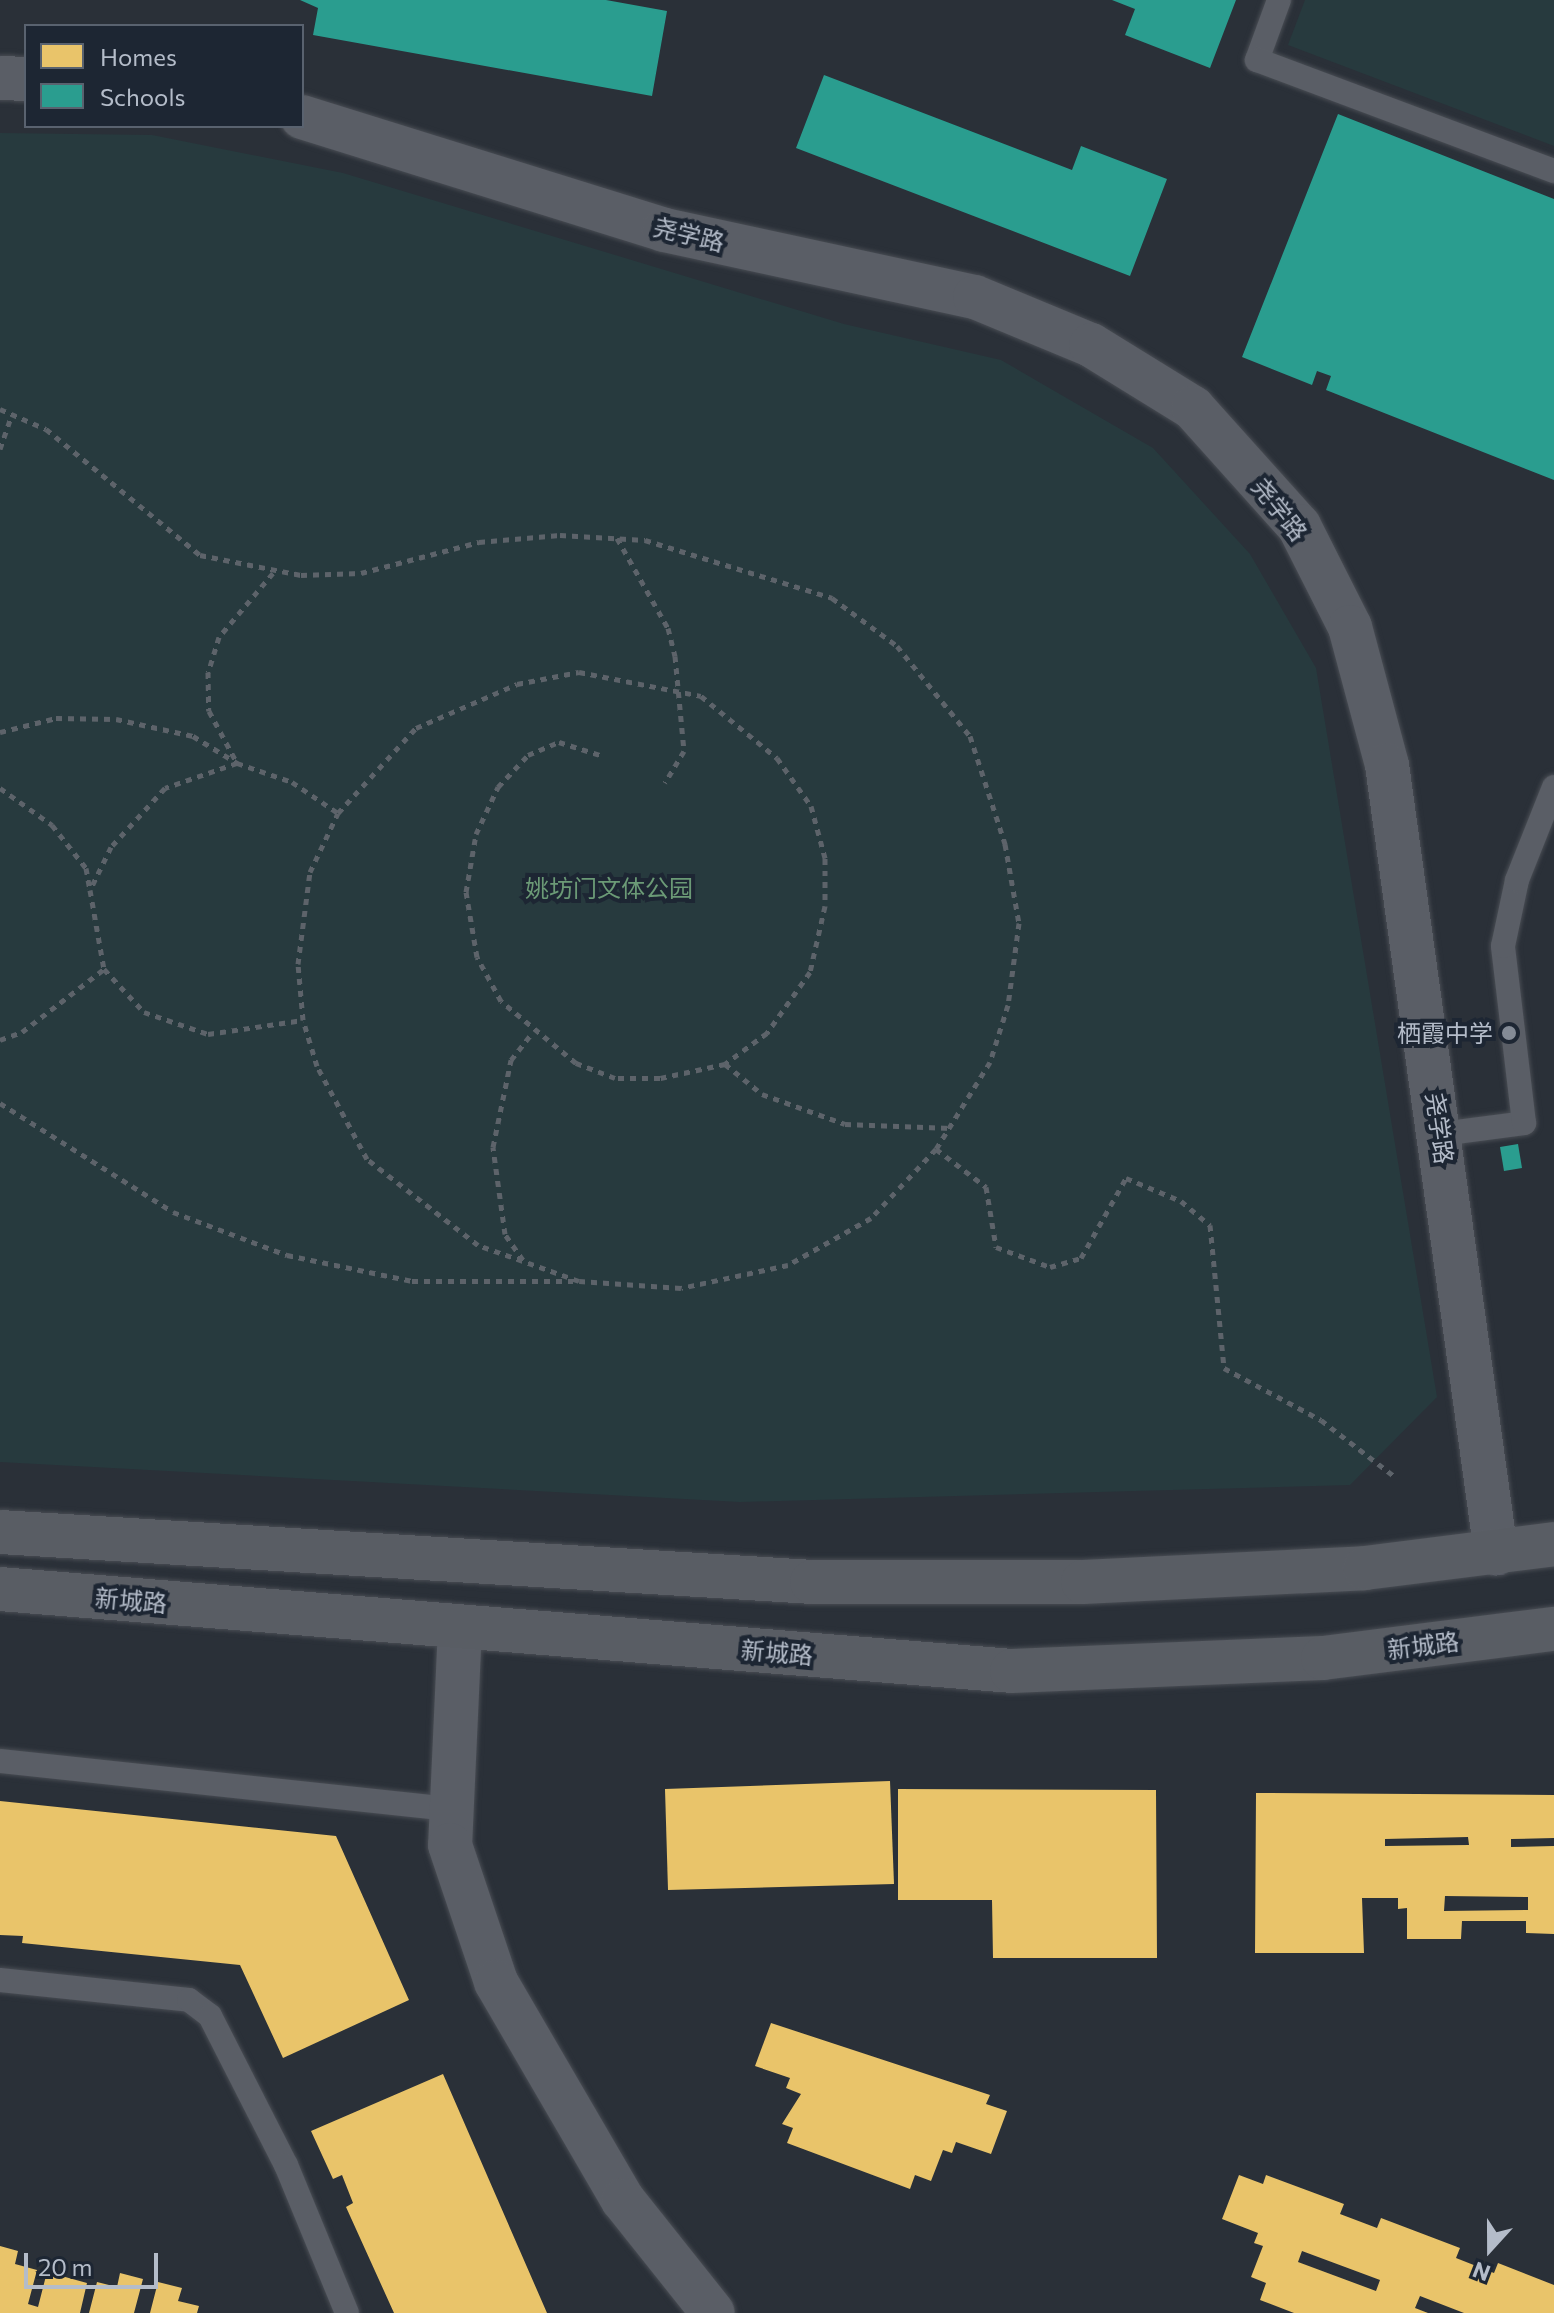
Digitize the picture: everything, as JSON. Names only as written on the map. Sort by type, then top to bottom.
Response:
[{"type":"main road","points":[[0,1532],[812,1582],[1083,1582],[1365,1568],[1554,1544]]},
{"type":"main road","name":"新城路","points":[[0,1589],[1012,1671],[1323,1658],[1554,1629]]},
{"type":"street","points":[[0,78],[24,79]]},
{"type":"street","name":"尧学路","points":[[304,118],[664,230],[975,297],[1091,345],[1193,408],[1299,526],[1350,627],[1387,765],[1441,1134],[1496,1553]]},
{"type":"street","points":[[460,1627],[450,1845],[496,1982],[623,2200],[713,2313]]},
{"type":"lane","points":[[1279,0],[1257,60],[1554,171]]},
{"type":"lane","points":[[1441,1134],[1524,1123],[1503,946],[1517,880],[1554,787]]},
{"type":"lane","points":[[0,1761],[451,1809]]},
{"type":"lane","points":[[0,1980],[189,2000],[210,2016],[286,2165],[347,2313]]},
{"type":"path","points":[[0,409],[46,429],[200,555],[273,573],[361,573],[479,542],[616,537],[706,555],[832,598],[897,646],[970,736],[1005,844],[1019,923],[1008,1005],[990,1062],[952,1128],[936,1149],[871,1218],[788,1265],[681,1288],[579,1281],[412,1281],[287,1255],[173,1212],[0,1103]]},
{"type":"path","points":[[0,449],[3,431],[12,415]]},
{"type":"path","points":[[616,537],[668,628],[684,751],[665,783]]},
{"type":"path","points":[[237,763],[209,711],[208,672],[219,637],[273,573]]},
{"type":"path","points":[[579,1281],[478,1245],[367,1159],[317,1066],[303,1020],[298,964],[310,872],[338,813],[416,728],[475,699],[579,672],[678,689],[701,696],[777,758],[811,806],[825,858],[825,906],[810,972],[767,1033],[725,1064],[660,1078],[615,1078],[576,1063],[532,1033],[501,1001],[477,957],[466,892],[476,834],[498,787],[528,755],[559,742],[603,756]]},
{"type":"path","points":[[0,732],[56,718],[116,719],[193,736],[237,763],[292,782],[338,813]]},
{"type":"path","points":[[90,890],[111,847],[165,788],[237,763]]},
{"type":"path","points":[[0,788],[52,825],[86,868],[104,969],[144,1012],[208,1034],[303,1020]]},
{"type":"path","points":[[0,1040],[35,1024],[104,969]]},
{"type":"path","points":[[524,1261],[505,1234],[493,1147],[511,1060],[532,1033]]},
{"type":"path","points":[[725,1064],[762,1094],[845,1124],[952,1128]]},
{"type":"path","points":[[936,1149],[986,1187],[996,1247],[1050,1267],[1081,1258],[1126,1178],[1181,1201],[1210,1225],[1224,1368],[1321,1420],[1394,1476]]},
{"type":"green space","points":[[1305,0],[1554,0],[1554,146],[1288,45]]},
{"type":"green space","name":"姚坊门文体公园","points":[[0,133],[152,135],[343,173],[844,324],[1001,360],[1153,448],[1250,554],[1316,668],[1437,1397],[1350,1485],[740,1502],[0,1462]]},
{"type":"building: Homes","points":[[890,1781],[894,1884],[668,1890],[665,1789]]},
{"type":"building: Homes","points":[[898,1789],[1156,1790],[1157,1958],[993,1958],[992,1900],[898,1900]]},
{"type":"building: Homes","points":[[1256,1793],[1554,1795],[1554,1838],[1511,1839],[1511,1847],[1554,1846],[1554,1934],[1526,1933],[1526,1921],[1462,1921],[1461,1939],[1407,1939],[1407,1908],[1398,1909],[1398,1898],[1362,1898],[1364,1953],[1255,1953]],"holes":[[[1468,1837],[1469,1845],[1385,1846],[1385,1839]],[[1445,1896],[1528,1897],[1528,1910],[1444,1911]]]},
{"type":"building: Homes","points":[[0,1801],[336,1836],[409,2000],[283,2058],[240,1965],[22,1943],[23,1936],[0,1935]]},
{"type":"building: Homes","points":[[771,2023],[990,2095],[986,2104],[1007,2111],[991,2154],[956,2142],[952,2153],[943,2150],[931,2181],[915,2175],[910,2189],[787,2143],[793,2128],[782,2124],[801,2094],[786,2088],[790,2078],[755,2066]]},
{"type":"building: Homes","points":[[443,2074],[547,2313],[394,2313],[346,2207],[353,2203],[342,2175],[333,2179],[311,2131]]},
{"type":"building: Homes","points":[[1239,2175],[1263,2184],[1266,2175],[1344,2204],[1340,2214],[1377,2228],[1381,2218],[1460,2248],[1456,2258],[1494,2273],[1498,2263],[1554,2285],[1554,2313],[1464,2313],[1420,2296],[1415,2308],[1428,2313],[1294,2313],[1260,2300],[1266,2283],[1251,2277],[1263,2246],[1254,2243],[1258,2233],[1222,2219]],"holes":[[[1302,2251],[1380,2280],[1376,2291],[1298,2262]]]},
{"type":"building: Homes","points":[[0,2246],[18,2251],[15,2264],[37,2270],[28,2304],[38,2307],[47,2272],[87,2283],[80,2313],[0,2313]]},
{"type":"building: Homes","points":[[120,2273],[143,2279],[134,2313],[89,2313],[97,2282],[117,2287]]},
{"type":"building: Homes","points":[[158,2282],[182,2288],[178,2301],[199,2306],[197,2313],[150,2313]]},
{"type":"building: Schools","points":[[300,0],[606,0],[667,11],[652,96],[313,35],[318,8]]},
{"type":"building: Schools","points":[[1112,0],[1236,0],[1210,68],[1125,35],[1135,9]]},
{"type":"building: Schools","points":[[824,75],[1072,170],[1081,146],[1167,179],[1130,276],[796,148]]},
{"type":"building: Schools","points":[[1338,114],[1554,199],[1554,480],[1326,390],[1331,376],[1317,371],[1312,385],[1242,357]]},
{"type":"building: Schools","points":[[1518,1144],[1522,1168],[1504,1171],[1500,1147]]},
{"type":"place","name":"栖霞中学","points":[[1509,1033]]}]
